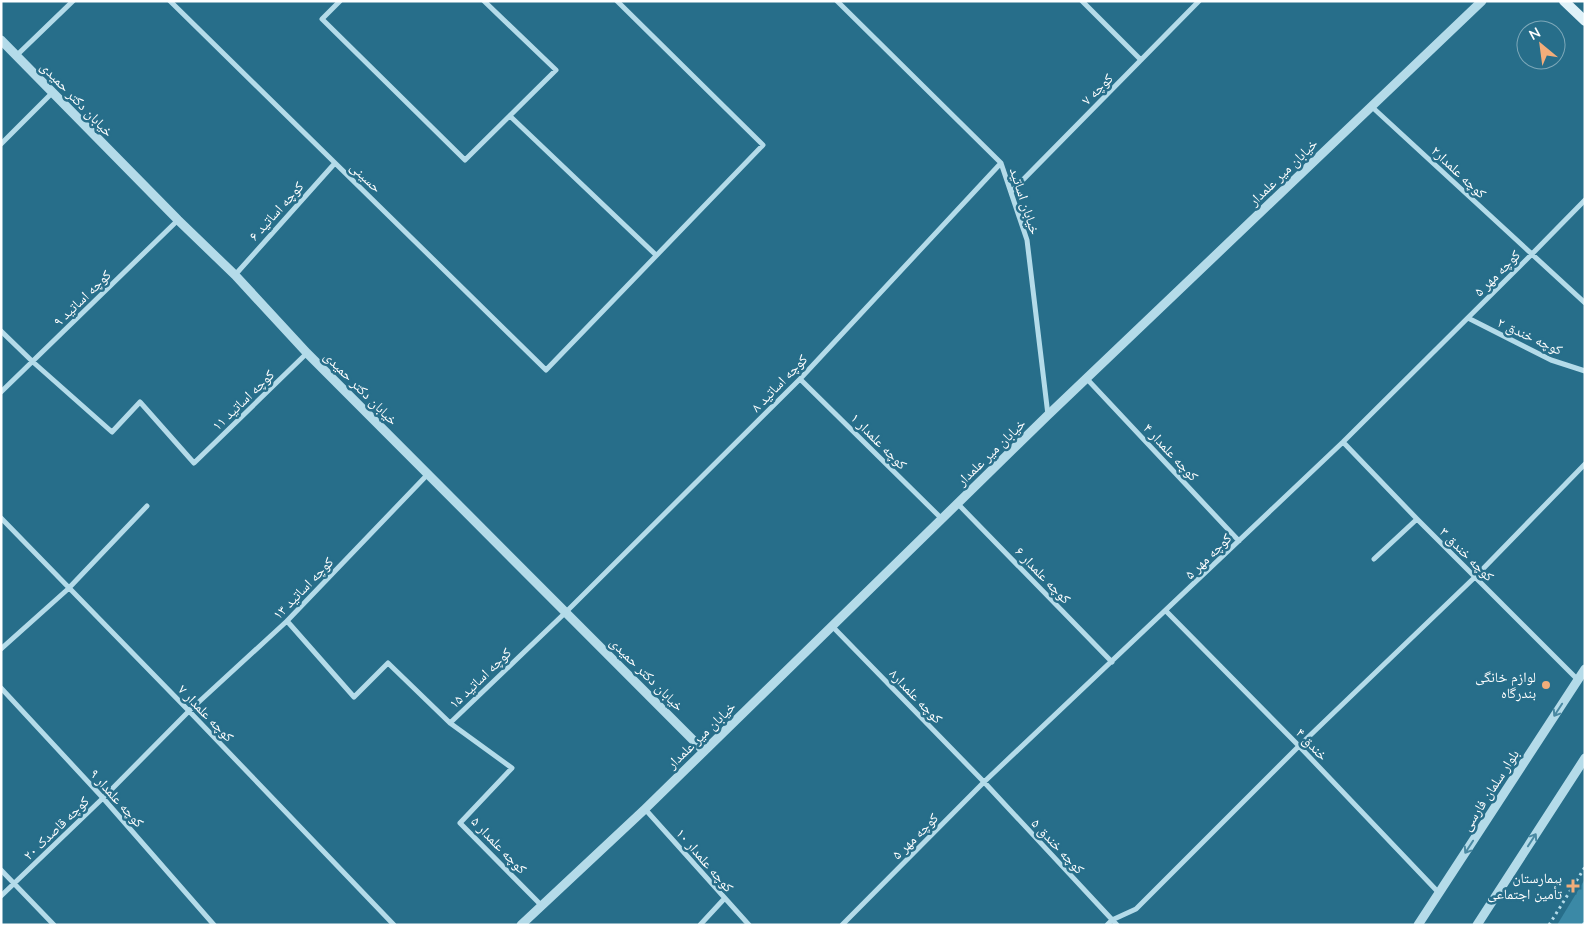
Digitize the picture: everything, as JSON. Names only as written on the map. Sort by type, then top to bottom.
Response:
[{"type":"main road","points":[[1564,1],[1585,21]]},
{"type":"street","points":[[16,56],[73,1]]},
{"type":"street","name":"حسینی","points":[[170,1],[546,370],[656,255]]},
{"type":"street","points":[[340,1],[322,19],[465,160],[511,117],[556,70],[484,1]]},
{"type":"street","points":[[511,117],[656,255],[763,145],[617,1]]},
{"type":"street","name":"خیابان اساتید","points":[[837,1],[1001,162],[1027,240],[1048,415]]},
{"type":"street","points":[[1082,1],[1141,60]]},
{"type":"street","name":"کوچه ۷","points":[[1011,192],[1199,1]]},
{"type":"street","name":"خیابان میر علمدار","points":[[521,925],[704,752],[1048,415],[1482,1]]},
{"type":"street","name":"خیابان دکتر حمیدی","points":[[1,40],[178,220],[235,275],[307,353],[704,752]]},
{"type":"street","points":[[1,144],[52,92]]},
{"type":"street","name":"کوچه علمدار۲","points":[[1371,106],[1585,303]]},
{"type":"street","name":"کوچه اساتید ۸","points":[[566,612],[800,378],[1001,162]]},
{"type":"street","name":"کوچه اساتید ۶","points":[[235,275],[335,163]]},
{"type":"street","name":"کوچه مهر ۵","points":[[842,925],[984,782],[1343,442],[1585,200]]},
{"type":"street","name":"کوچه اساتید ۹","points":[[1,392],[178,220]]},
{"type":"street","name":"کوچه خندق ۲","points":[[1468,318],[1550,360],[1585,371]]},
{"type":"street","points":[[1,331],[33,362]]},
{"type":"street","name":"کوچه اساتید ۱۱","points":[[33,362],[112,432],[140,402],[194,462],[307,353]]},
{"type":"street","name":"کوچه علمدار ۱","points":[[800,378],[942,519]]},
{"type":"street","name":"کوچه علمدار ۴","points":[[1087,379],[1240,541]]},
{"type":"street","name":"کوچه خندق ۳","points":[[1343,442],[1578,680]]},
{"type":"street","points":[[1107,925],[1112,920],[1136,909],[1299,746],[1475,577],[1585,464]]},
{"type":"street","name":"کوچه اساتید ۱۳","points":[[189,711],[287,621],[428,474]]},
{"type":"street","name":"کوچه علمدار ۶","points":[[958,504],[1112,662]]},
{"type":"street","points":[[1,649],[68,588],[147,506]]},
{"type":"street","name":"کوچه علمدار ۷","points":[[1,518],[394,925]]},
{"type":"street","points":[[1374,559],[1418,520]]},
{"type":"street","name":"خندق ۴","points":[[1166,611],[1299,746],[1439,893]]},
{"type":"street","name":"کوچه اساتید ۱۵","points":[[287,621],[354,697],[388,663],[450,722],[566,612]]},
{"type":"street","name":"کوچه علمدار۸","points":[[832,626],[984,782]]},
{"type":"street","name":"بلوار سلمان فارسی","points":[[1418,925],[1585,670]]},
{"type":"street","name":"کوچه علمدار ۹","points":[[1,688],[104,798],[214,925]]},
{"type":"street","name":"کوچه قاصدک ۲۰","points":[[1,896],[104,798],[189,711]]},
{"type":"street","name":"کوچه علمدار ۵","points":[[450,722],[512,768],[460,822],[541,906]]},
{"type":"street","points":[[1477,925],[1585,758]]},
{"type":"street","name":"کوچه خندق ۵","points":[[984,782],[1117,925]]},
{"type":"street","name":"کوچه علمدار ۱۰","points":[[645,808],[749,925]]},
{"type":"street","points":[[1,870],[54,925]]},
{"type":"street","points":[[700,925],[724,898]]},
{"type":"street","points":[[739,916],[742,925]]},
{"type":"path","points":[[1549,925],[1585,867]]},
{"type":"shaded area","points":[[1585,879],[1585,925],[1557,925]]},
{"type":"place","name":"لوازم خانگی بندرگاه","points":[[1546,685]]},
{"type":"place","name":"بیمارستان تأمین اجتماعی","points":[[1573,886]]}]
